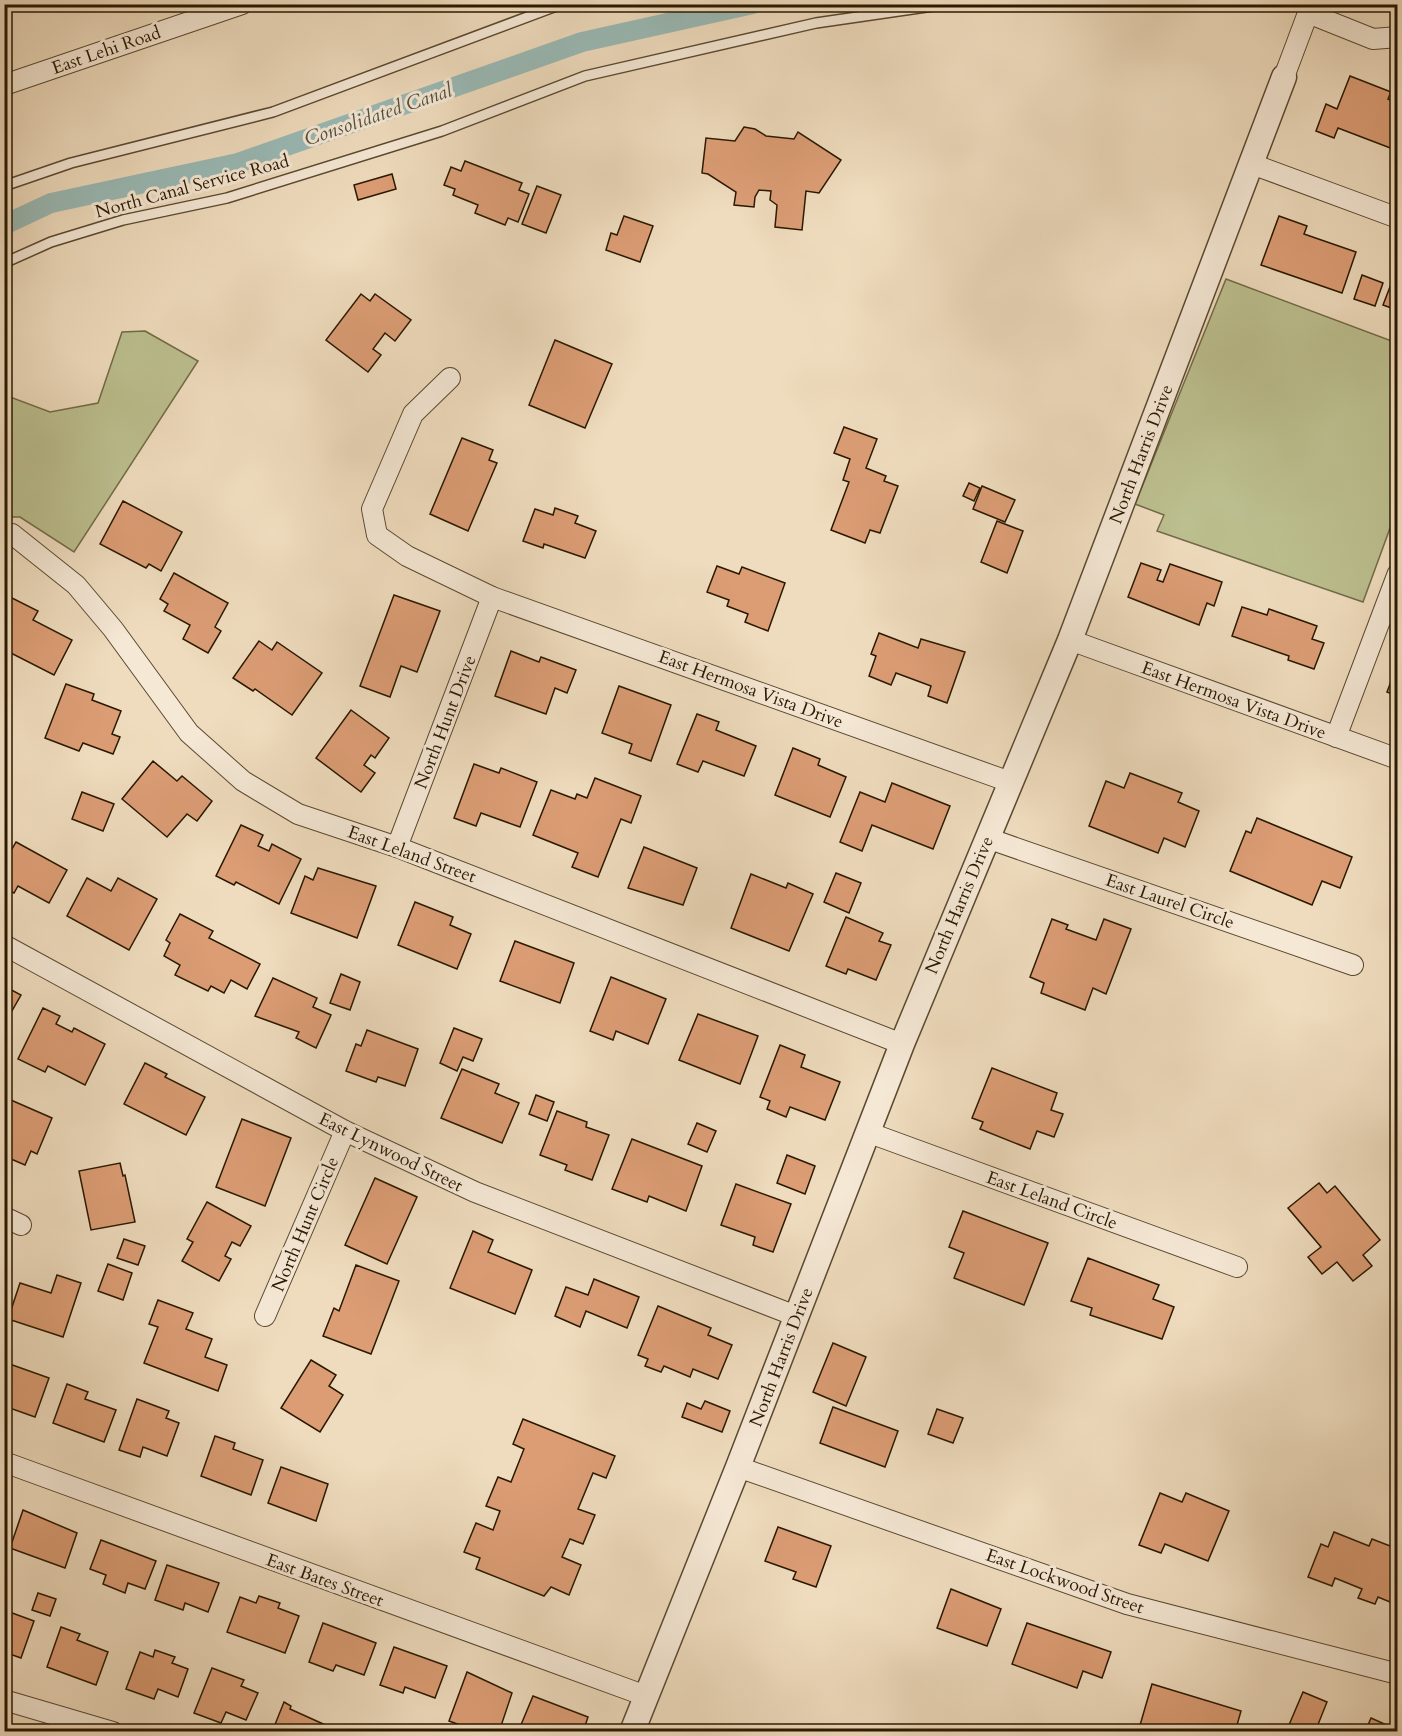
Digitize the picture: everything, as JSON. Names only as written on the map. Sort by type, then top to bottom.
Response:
[{"type":"street","name":"East Lehi Road","points":[[4,85],[242,4]]},
{"type":"street","points":[[1284,77],[1308,14],[1373,39],[1398,37]]},
{"type":"street","name":"North Harris Drive","points":[[632,1731],[738,1467],[902,1044],[1070,640],[1284,77]]},
{"type":"street","points":[[1252,164],[1398,218]]},
{"type":"street","name":"East Hermosa Vista Drive","points":[[450,378],[412,414],[372,509],[377,534],[384,540],[407,556],[492,597],[1010,782]]},
{"type":"street","name":"East Leland Street","points":[[8,536],[76,585],[113,629],[189,733],[243,781],[298,813],[397,847],[902,1044]]},
{"type":"street","points":[[1336,737],[1398,573]]},
{"type":"street","name":"North Hunt Drive","points":[[397,847],[492,597]]},
{"type":"street","name":"East Hermosa Vista Drive","points":[[1070,640],[1398,759]]},
{"type":"street","name":"East Laurel Circle","points":[[987,838],[1353,965]]},
{"type":"street","name":"East Lynwood Street","points":[[4,945],[345,1131],[475,1192],[796,1316]]},
{"type":"street","name":"North Hunt Circle","points":[[265,1316],[345,1131]]},
{"type":"street","name":"East Leland Circle","points":[[867,1132],[1237,1267]]},
{"type":"street","name":"East Bates Street","points":[[4,1462],[646,1696]]},
{"type":"street","name":"East Lockwood Street","points":[[738,1467],[1126,1604],[1398,1674]]},
{"type":"street","points":[[4,1700],[113,1731]]},
{"type":"lane","points":[[4,186],[71,163],[273,112],[562,4]]},
{"type":"lane","name":"North Canal Service Road","points":[[4,263],[51,242],[123,220],[227,198],[442,131],[585,76],[816,23],[947,4]]},
{"type":"green space","points":[[1226,279],[1397,343],[1397,509],[1363,602],[1157,531],[1164,515],[1135,504]]},
{"type":"green space","points":[[145,331],[198,361],[74,552],[20,517],[5,517],[5,395],[50,412],[98,403],[122,332]]},
{"type":"building","points":[[1350,76],[1391,92],[1388,99],[1398,103],[1398,138],[1393,149],[1338,128],[1334,138],[1316,131],[1326,104],[1337,109]]},
{"type":"building","points":[[744,127],[755,129],[766,136],[794,139],[798,132],[841,160],[819,193],[806,191],[802,230],[775,227],[777,205],[770,200],[771,191],[759,190],[755,197],[754,207],[734,205],[736,192],[708,174],[702,173],[706,138],[735,141]]},
{"type":"building","points":[[465,161],[522,183],[519,190],[529,194],[518,222],[508,218],[505,225],[475,213],[478,205],[453,195],[455,189],[444,185],[451,167],[461,171]]},
{"type":"building","points":[[392,174],[396,189],[358,200],[354,185]]},
{"type":"building","points":[[537,186],[561,195],[546,233],[522,224]]},
{"type":"building","points":[[624,216],[653,226],[640,262],[606,250],[611,233],[617,235]]},
{"type":"building","points":[[1279,216],[1307,226],[1304,234],[1356,252],[1342,293],[1261,265]]},
{"type":"building","points":[[1398,266],[1398,319],[1394,318],[1397,310],[1383,305]]},
{"type":"building","points":[[1362,275],[1383,283],[1375,306],[1354,299]]},
{"type":"building","points":[[361,294],[370,301],[375,294],[411,320],[395,341],[385,333],[373,349],[381,355],[368,372],[326,340]]},
{"type":"building","points":[[555,340],[612,364],[585,428],[529,405]]},
{"type":"building","points":[[844,427],[877,439],[866,468],[886,476],[884,481],[898,486],[880,533],[870,530],[865,543],[831,530],[849,482],[843,480],[850,459],[834,453]]},
{"type":"building","points":[[462,438],[493,450],[489,460],[497,463],[468,531],[430,514]]},
{"type":"building","points":[[969,483],[980,488],[974,501],[963,496]]},
{"type":"building","points":[[982,486],[1015,500],[1005,522],[973,509]]},
{"type":"building","points":[[123,501],[182,532],[161,571],[149,564],[146,568],[100,544]]},
{"type":"building","points":[[555,508],[578,516],[575,523],[596,531],[585,558],[544,544],[543,548],[523,541],[535,509],[553,515]]},
{"type":"building","points":[[997,521],[1023,531],[1007,573],[981,562]]},
{"type":"building","points":[[1141,563],[1161,570],[1157,580],[1163,582],[1170,564],[1222,582],[1214,606],[1207,603],[1199,625],[1128,597]]},
{"type":"building","points":[[717,566],[739,574],[742,567],[785,583],[768,631],[745,622],[748,614],[727,606],[729,600],[707,592]]},
{"type":"building","points":[[174,573],[228,603],[215,627],[221,631],[208,653],[183,639],[190,625],[164,611],[168,604],[160,599]]},
{"type":"building","points":[[394,595],[440,611],[417,672],[401,666],[390,697],[360,686]]},
{"type":"building","points":[[8,596],[38,611],[33,620],[72,640],[54,675],[7,651],[4,656],[4,604]]},
{"type":"building","points":[[1242,607],[1267,615],[1269,609],[1317,626],[1312,639],[1324,643],[1314,669],[1288,660],[1289,656],[1232,636]]},
{"type":"building","points":[[879,633],[918,648],[921,639],[965,652],[947,703],[928,696],[931,686],[896,673],[891,685],[869,676],[876,656],[871,654]]},
{"type":"building","points":[[259,641],[272,650],[277,642],[322,673],[292,715],[255,689],[253,691],[233,678]]},
{"type":"building","points":[[511,651],[539,662],[541,657],[576,670],[567,693],[555,688],[546,714],[495,696]]},
{"type":"building","points":[[1398,663],[1398,696],[1387,692]]},
{"type":"building","points":[[66,684],[94,694],[92,700],[121,711],[112,734],[120,737],[113,754],[83,743],[79,751],[45,738]]},
{"type":"building","points":[[619,686],[671,705],[651,761],[629,753],[632,744],[602,733]]},
{"type":"building","points":[[351,710],[389,738],[375,758],[371,755],[364,765],[375,773],[361,792],[316,758]]},
{"type":"building","points":[[697,714],[719,722],[716,730],[756,746],[744,776],[703,761],[698,772],[677,764]]},
{"type":"building","points":[[793,748],[820,759],[818,765],[846,777],[830,817],[775,795]]},
{"type":"building","points":[[153,761],[177,781],[182,776],[212,801],[197,821],[187,814],[167,837],[122,799]]},
{"type":"building","points":[[474,764],[499,773],[501,768],[537,782],[520,827],[481,813],[476,826],[454,818]]},
{"type":"building","points":[[1130,773],[1182,793],[1178,802],[1199,811],[1185,847],[1164,838],[1158,853],[1089,826],[1106,781],[1124,788]]},
{"type":"building","points":[[595,778],[641,796],[631,823],[621,819],[598,877],[572,867],[578,853],[533,835],[551,790],[575,799],[577,794],[587,798]]},
{"type":"building","points":[[892,783],[950,806],[933,849],[872,825],[862,851],[840,842],[860,792],[885,802]]},
{"type":"building","points":[[82,792],[114,804],[103,831],[72,819]]},
{"type":"building","points":[[1257,818],[1352,857],[1340,888],[1322,881],[1312,905],[1230,871],[1246,831],[1251,833]]},
{"type":"building","points":[[241,825],[263,835],[258,846],[269,851],[272,844],[301,859],[279,904],[236,882],[234,885],[216,876]]},
{"type":"building","points":[[16,842],[67,870],[49,903],[18,886],[14,893],[4,888],[4,863]]},
{"type":"building","points":[[644,847],[697,868],[683,905],[628,888]]},
{"type":"building","points":[[318,868],[376,886],[357,938],[291,913],[305,876],[313,880]]},
{"type":"building","points":[[836,873],[861,883],[849,913],[824,902]]},
{"type":"building","points":[[751,874],[786,888],[788,883],[813,894],[789,951],[731,928]]},
{"type":"building","points":[[87,878],[111,891],[118,878],[157,899],[129,950],[67,916]]},
{"type":"building","points":[[415,902],[453,917],[450,925],[471,934],[457,969],[398,945]]},
{"type":"building","points":[[180,914],[213,931],[209,938],[260,964],[247,989],[231,980],[224,993],[211,986],[208,991],[175,975],[180,965],[164,956],[170,943],[166,940]]},
{"type":"building","points":[[846,917],[883,933],[879,941],[891,945],[876,980],[848,969],[846,974],[826,966]]},
{"type":"building","points":[[1052,919],[1068,925],[1066,929],[1096,940],[1104,919],[1131,929],[1106,994],[1093,988],[1085,1010],[1041,993],[1044,983],[1030,977]]},
{"type":"building","points":[[515,941],[574,963],[560,1003],[500,981]]},
{"type":"building","points":[[341,974],[360,982],[350,1010],[330,1003]]},
{"type":"building","points":[[611,977],[666,999],[648,1044],[616,1031],[613,1040],[590,1031]]},
{"type":"building","points":[[273,978],[317,998],[313,1007],[331,1015],[316,1048],[296,1038],[299,1032],[255,1016]]},
{"type":"building","points":[[4,986],[21,995],[9,1016],[4,1013]]},
{"type":"building","points":[[43,1008],[60,1016],[56,1024],[72,1032],[74,1028],[105,1044],[85,1085],[48,1066],[45,1072],[18,1059]]},
{"type":"building","points":[[698,1014],[758,1036],[740,1084],[679,1060]]},
{"type":"building","points":[[454,1028],[482,1039],[473,1061],[463,1057],[457,1071],[440,1063]]},
{"type":"building","points":[[367,1030],[418,1049],[405,1086],[378,1077],[376,1082],[346,1071],[356,1044],[361,1046]]},
{"type":"building","points":[[780,1045],[805,1055],[801,1067],[840,1082],[825,1120],[790,1107],[786,1117],[767,1109],[770,1101],[760,1097]]},
{"type":"building","points":[[145,1063],[167,1074],[165,1077],[205,1097],[186,1135],[124,1104]]},
{"type":"building","points":[[992,1068],[1057,1093],[1051,1110],[1063,1114],[1054,1137],[1037,1131],[1030,1149],[980,1129],[983,1122],[972,1118]]},
{"type":"building","points":[[462,1069],[499,1084],[495,1093],[519,1103],[502,1143],[441,1118]]},
{"type":"building","points":[[536,1095],[554,1102],[547,1121],[529,1114]]},
{"type":"building","points":[[4,1097],[52,1118],[37,1154],[31,1151],[25,1165],[4,1156],[7,1146],[4,1145]]},
{"type":"building","points":[[557,1111],[587,1122],[586,1127],[609,1135],[592,1180],[565,1170],[567,1165],[540,1155]]},
{"type":"building","points":[[242,1119],[291,1138],[265,1206],[216,1187]]},
{"type":"building","points":[[697,1123],[716,1131],[707,1152],[688,1144]]},
{"type":"building","points":[[632,1139],[702,1166],[686,1211],[649,1196],[647,1202],[612,1189]]},
{"type":"building","points":[[787,1155],[815,1166],[805,1194],[777,1183]]},
{"type":"building","points":[[120,1163],[123,1176],[125,1175],[135,1222],[91,1230],[79,1171]]},
{"type":"building","points":[[375,1178],[417,1197],[387,1264],[345,1245]]},
{"type":"building","points":[[1319,1183],[1327,1193],[1335,1186],[1380,1240],[1363,1255],[1372,1266],[1353,1281],[1337,1262],[1322,1274],[1308,1257],[1321,1247],[1288,1208]]},
{"type":"building","points":[[736,1184],[791,1204],[773,1252],[753,1245],[755,1237],[721,1225]]},
{"type":"building","points":[[207,1202],[251,1226],[240,1246],[232,1242],[225,1256],[231,1259],[219,1281],[182,1261],[193,1242],[187,1239]]},
{"type":"building","points":[[963,1211],[1048,1243],[1024,1305],[954,1278],[964,1253],[949,1247]]},
{"type":"building","points":[[473,1231],[493,1240],[488,1252],[532,1270],[515,1314],[450,1288]]},
{"type":"building","points":[[124,1239],[145,1246],[138,1265],[117,1258]]},
{"type":"building","points":[[1088,1258],[1159,1285],[1153,1299],[1174,1307],[1162,1339],[1090,1315],[1092,1308],[1071,1301]]},
{"type":"building","points":[[108,1264],[132,1273],[123,1300],[98,1291]]},
{"type":"building","points":[[356,1265],[399,1281],[371,1354],[323,1336],[334,1308],[339,1311]]},
{"type":"building","points":[[57,1275],[81,1283],[63,1337],[8,1319],[20,1283],[51,1293]]},
{"type":"building","points":[[594,1279],[639,1297],[627,1328],[586,1311],[580,1327],[555,1316],[566,1287],[588,1295]]},
{"type":"building","points":[[158,1300],[193,1313],[186,1329],[212,1339],[205,1357],[227,1365],[218,1391],[144,1363],[158,1327],[149,1324]]},
{"type":"building","points":[[658,1306],[711,1328],[708,1335],[732,1345],[718,1379],[693,1369],[690,1377],[664,1366],[661,1372],[645,1366],[648,1359],[638,1355]]},
{"type":"building","points":[[833,1343],[866,1357],[846,1406],[813,1392]]},
{"type":"building","points":[[311,1360],[336,1375],[329,1386],[343,1395],[320,1432],[281,1408]]},
{"type":"building","points":[[4,1362],[49,1378],[35,1417],[4,1406]]},
{"type":"building","points":[[67,1384],[88,1392],[85,1399],[116,1410],[104,1442],[53,1423]]},
{"type":"building","points":[[137,1399],[169,1411],[166,1418],[179,1423],[167,1456],[143,1447],[140,1457],[119,1450]]},
{"type":"building","points":[[705,1401],[730,1411],[722,1432],[682,1417],[687,1403],[701,1409]]},
{"type":"building","points":[[833,1407],[898,1431],[885,1467],[820,1443]]},
{"type":"building","points":[[937,1409],[963,1418],[953,1443],[928,1434]]},
{"type":"building","points":[[523,1419],[615,1456],[606,1478],[593,1473],[578,1509],[595,1515],[583,1544],[570,1539],[562,1557],[581,1565],[569,1595],[551,1587],[544,1596],[476,1569],[480,1558],[464,1552],[476,1523],[493,1530],[500,1511],[486,1506],[498,1477],[511,1482],[524,1449],[513,1444]]},
{"type":"building","points":[[215,1436],[235,1443],[233,1449],[263,1460],[251,1495],[201,1476]]},
{"type":"building","points":[[281,1467],[328,1484],[316,1521],[268,1503]]},
{"type":"building","points":[[1160,1493],[1182,1502],[1186,1493],[1229,1511],[1208,1561],[1165,1544],[1161,1553],[1139,1545]]},
{"type":"building","points":[[23,1510],[77,1533],[65,1568],[10,1548]]},
{"type":"building","points":[[778,1527],[831,1546],[816,1587],[793,1579],[796,1572],[765,1561]]},
{"type":"building","points":[[1334,1532],[1369,1546],[1372,1539],[1398,1549],[1398,1583],[1390,1602],[1378,1597],[1375,1604],[1358,1598],[1362,1589],[1335,1578],[1332,1586],[1308,1577],[1321,1544],[1328,1547]]},
{"type":"building","points":[[101,1540],[156,1561],[145,1589],[128,1583],[125,1593],[103,1584],[106,1575],[90,1569]]},
{"type":"building","points":[[167,1565],[219,1583],[208,1612],[185,1603],[183,1610],[155,1600]]},
{"type":"building","points":[[951,1589],[1001,1609],[987,1646],[937,1628]]},
{"type":"building","points":[[38,1593],[56,1599],[50,1616],[32,1610]]},
{"type":"building","points":[[259,1596],[280,1603],[278,1608],[299,1616],[285,1653],[227,1632],[240,1597],[256,1603]]},
{"type":"building","points":[[4,1610],[34,1621],[21,1658],[4,1652]]},
{"type":"building","points":[[323,1623],[376,1643],[364,1675],[336,1665],[333,1671],[309,1662]]},
{"type":"building","points":[[1027,1623],[1111,1652],[1102,1678],[1083,1671],[1077,1688],[1012,1664]]},
{"type":"building","points":[[61,1627],[80,1634],[77,1640],[108,1652],[96,1685],[47,1667]]},
{"type":"building","points":[[394,1647],[447,1666],[435,1698],[405,1687],[403,1693],[380,1685]]},
{"type":"building","points":[[155,1650],[175,1657],[172,1663],[188,1669],[178,1697],[158,1689],[154,1699],[126,1689],[140,1652],[153,1657]]},
{"type":"building","points":[[212,1668],[244,1680],[241,1686],[258,1693],[246,1720],[226,1712],[221,1723],[194,1713]]},
{"type":"building","points":[[467,1672],[512,1693],[499,1732],[479,1732],[449,1721]]},
{"type":"building","points":[[1152,1684],[1241,1711],[1235,1732],[1138,1732]]},
{"type":"building","points":[[1303,1692],[1327,1702],[1315,1732],[1286,1732]]},
{"type":"building","points":[[533,1696],[588,1717],[583,1732],[518,1732]]},
{"type":"building","points":[[284,1702],[291,1706],[290,1709],[341,1732],[272,1732]]},
{"type":"building","points":[[1371,1718],[1391,1727],[1390,1732],[1365,1732]]},
{"type":"waterway","name":"Consolidated Canal","points":[[4,225],[51,203],[238,163],[582,42],[753,4]]}]
